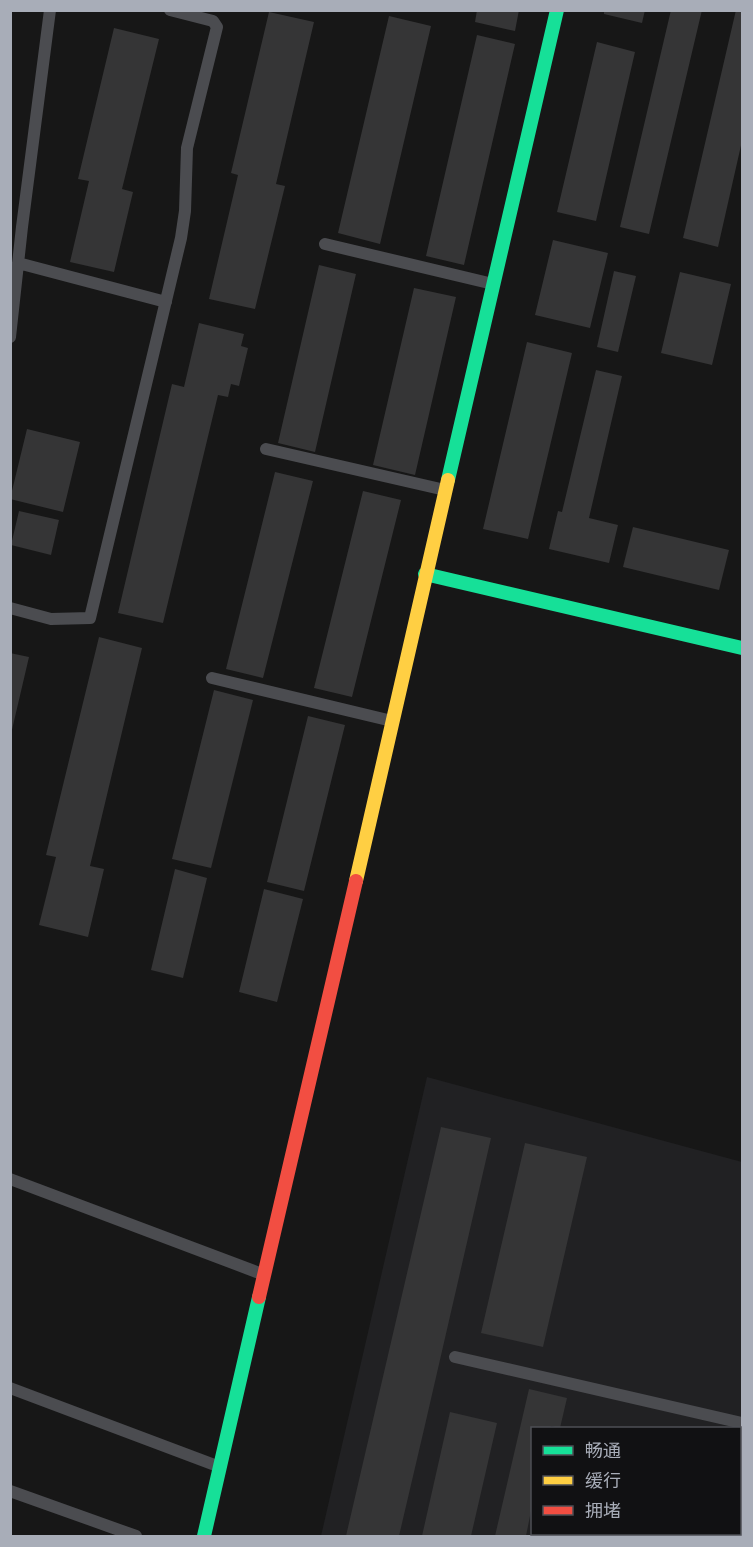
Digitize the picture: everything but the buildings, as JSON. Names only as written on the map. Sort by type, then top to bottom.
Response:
[{"type":"street","points":[[204,1536],[557,10]]},
{"type":"street","points":[[425,574],[742,648]]},
{"type":"lane","points":[[10,337],[50,10]]},
{"type":"lane","points":[[10,608],[51,619],[90,618],[181,238],[185,211],[188,148],[217,27],[213,21],[170,10]]},
{"type":"lane","points":[[325,244],[493,284]]},
{"type":"lane","points":[[18,263],[166,302]]},
{"type":"lane","points":[[266,449],[445,490]]},
{"type":"lane","points":[[212,678],[392,721]]},
{"type":"lane","points":[[10,1179],[264,1275]]},
{"type":"lane","points":[[455,1357],[742,1423]]},
{"type":"lane","points":[[10,1388],[220,1467]]},
{"type":"lane","points":[[10,1491],[136,1536]]},
{"type":"shaded area","points":[[427,1077],[742,1162],[742,1536],[321,1536]]},
{"type":"traffic: fast","points":[[448,480],[557,10]]},
{"type":"traffic: fast","points":[[425,574],[742,648]]},
{"type":"traffic: fast","points":[[204,1536],[259,1297]]},
{"type":"traffic: slow","points":[[356,881],[448,480]]},
{"type":"traffic: jam","points":[[259,1297],[356,881]]}]
